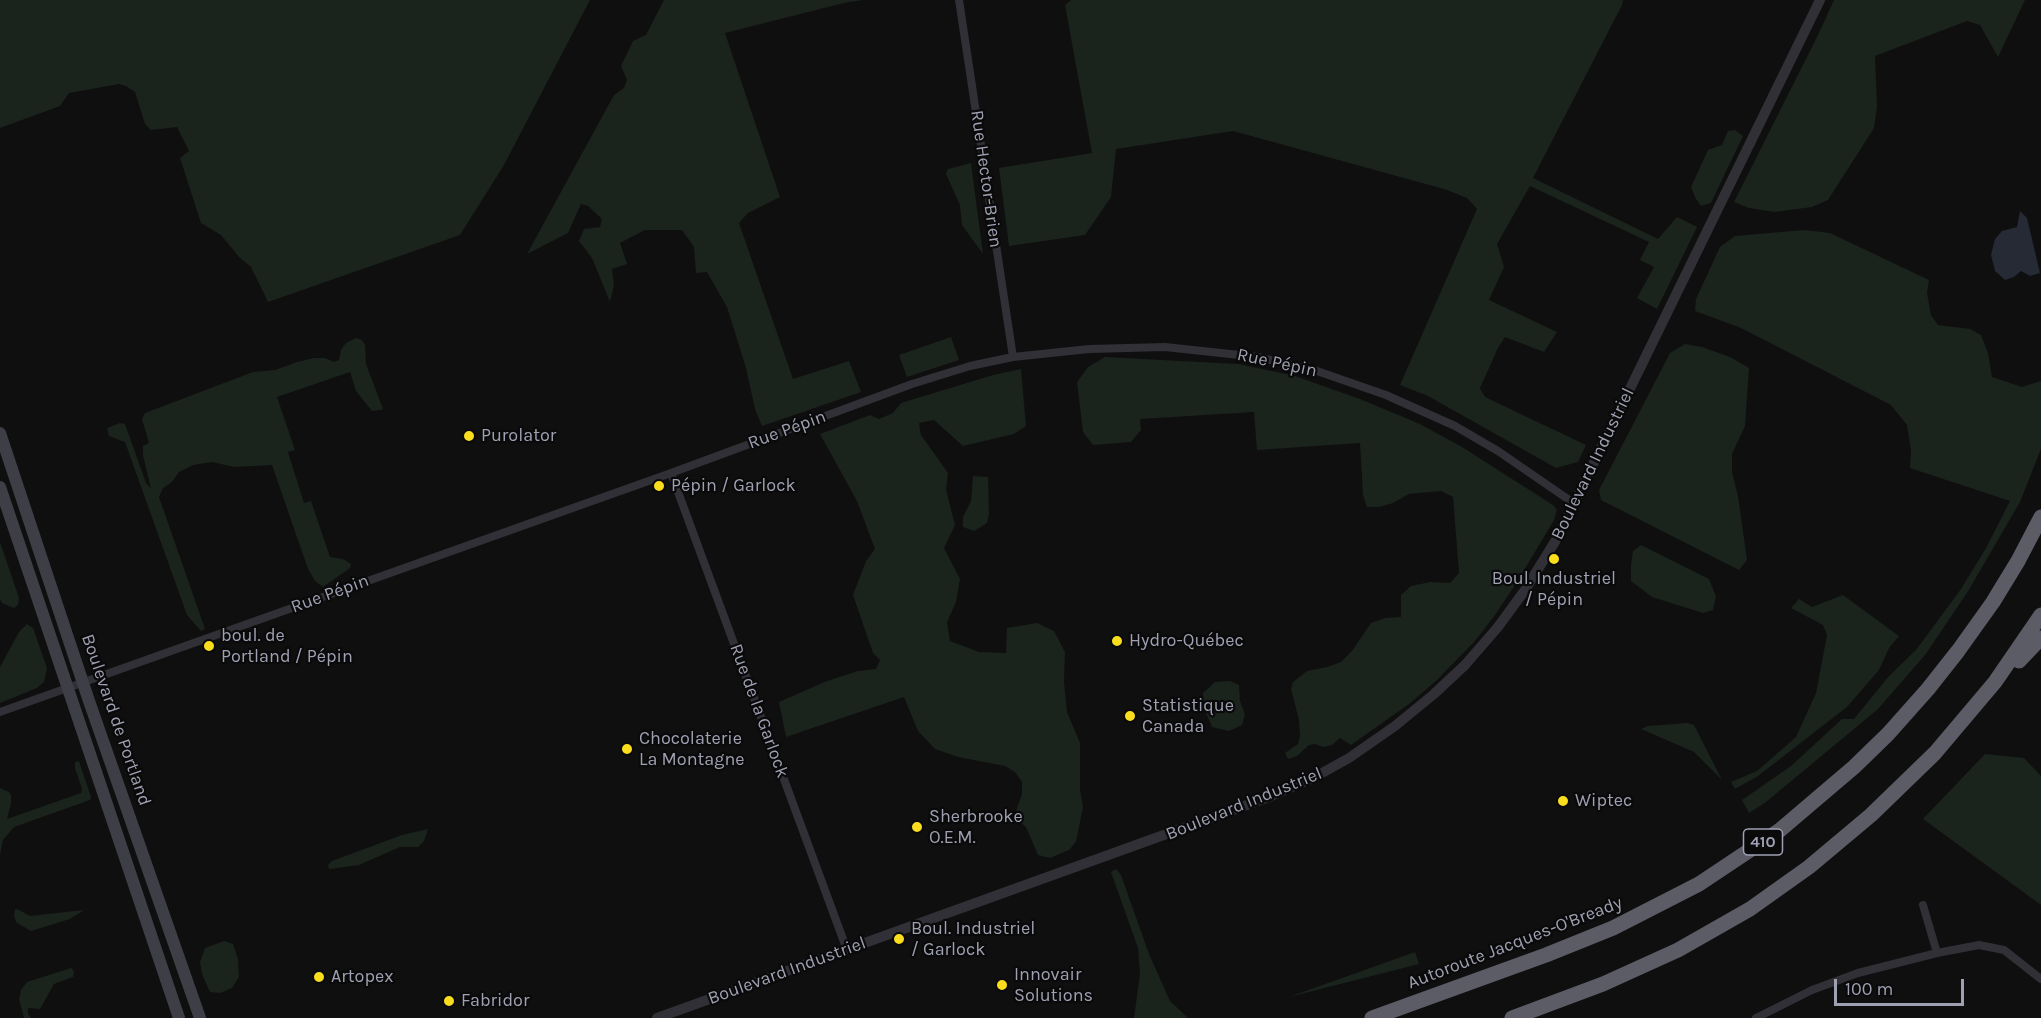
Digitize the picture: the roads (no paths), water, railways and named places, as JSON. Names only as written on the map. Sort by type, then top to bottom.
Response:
[{"type":"highway","name":"Autoroute Jacques-O'Bready","points":[[1372,1018],[1546,955],[1613,928],[1699,884],[1780,830],[1863,759],[1932,685],[1993,602],[2041,517]]},
{"type":"highway","name":"410","points":[[1512,1018],[1603,984],[1657,960],[1720,927],[1770,895],[1828,853],[1890,798],[1942,745],[1983,697],[2041,615]]},
{"type":"highway","points":[[1983,697],[2041,638]]},
{"type":"main road","name":"Boulevard de Portland","points":[[0,433],[83,682],[200,1018]]},
{"type":"main road","name":"Boulevard de Portland","points":[[0,487],[179,1018]]},
{"type":"street","name":"Rue Hector-Brien","points":[[960,0],[1013,357]]},
{"type":"street","name":"Boulevard Industriel","points":[[657,1018],[1242,808],[1341,763],[1385,733],[1448,682],[1503,622],[1556,540],[1820,0]]},
{"type":"street","name":"Rue Pépin","points":[[0,712],[671,473],[912,384],[970,366],[1013,357],[1089,349],[1165,347],[1258,357],[1317,371],[1386,394],[1438,417],[1498,451],[1575,504]]},
{"type":"street","name":"Rue de la Garlock","points":[[671,473],[847,950]]},
{"type":"street","points":[[1923,905],[1937,953]]},
{"type":"street","points":[[1756,1018],[1771,1014],[1836,981],[1937,953],[1979,945],[1995,947],[2014,957],[2041,979]]},
{"type":"place","name":"Purolator","points":[[469,436]]},
{"type":"place","name":"Pépin / Garlock","points":[[659,486]]},
{"type":"place","name":"Boul. Industriel / Pépin","points":[[1554,559]]},
{"type":"place","name":"Hydro-Québec","points":[[1117,641]]},
{"type":"place","name":"boul. de Portland / Pépin","points":[[209,646]]},
{"type":"place","name":"Statistique Canada","points":[[1130,716]]},
{"type":"place","name":"Chocolaterie La Montagne","points":[[627,749]]},
{"type":"place","name":"Wiptec","points":[[1563,801]]},
{"type":"place","name":"Sherbrooke O.E.M.","points":[[917,827]]},
{"type":"place","name":"Boul. Industriel / Garlock","points":[[899,939]]},
{"type":"place","name":"Artopex","points":[[319,977]]},
{"type":"place","name":"Innovair Solutions","points":[[1002,985]]},
{"type":"place","name":"Fabridor","points":[[449,1001]]}]
